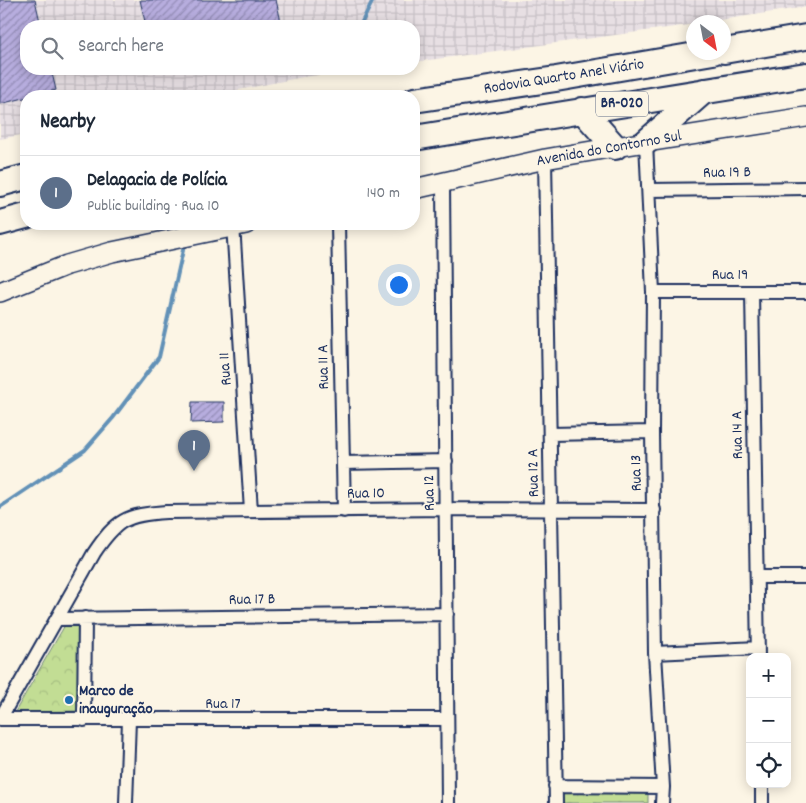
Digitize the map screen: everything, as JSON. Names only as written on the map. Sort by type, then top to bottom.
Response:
[{"type":"highway","points":[[731,50],[806,37]]},
{"type":"highway","name":"Rodovia Quarto Anel Viário","points":[[420,99],[556,79],[686,57]]},
{"type":"highway","name":"BR-020","points":[[420,137],[806,75]]},
{"type":"highway","points":[[506,122],[507,117],[518,101],[556,79]]},
{"type":"highway","points":[[646,142],[704,91]]},
{"type":"highway","points":[[582,110],[615,147]]},
{"type":"highway","points":[[0,184],[20,179]]},
{"type":"highway","points":[[0,223],[20,218]]},
{"type":"street","name":"Avenida do Contorno Sul","points":[[420,188],[545,159],[806,118]]},
{"type":"street","name":"Rua 13","points":[[646,142],[653,292],[652,432],[655,653],[663,787],[662,803]]},
{"type":"street","name":"Rua 12 A","points":[[545,159],[556,803]]},
{"type":"street","name":"Rua 12","points":[[442,183],[448,803]]},
{"type":"street","name":"Rua 19 B","points":[[649,190],[806,188]]},
{"type":"street","points":[[0,292],[67,265],[112,252],[214,230]]},
{"type":"street","name":"Rua 11","points":[[237,230],[251,511]]},
{"type":"street","name":"Rua 11 A","points":[[338,230],[344,510]]},
{"type":"street","name":"Rua 19","points":[[653,292],[806,292]]},
{"type":"street","name":"Rua 14 A","points":[[752,292],[758,652]]},
{"type":"street","points":[[550,434],[652,432]]},
{"type":"street","points":[[342,463],[446,461]]},
{"type":"street","name":"Rua 10","points":[[0,719],[94,553],[112,529],[130,517],[166,512],[446,509],[654,510]]},
{"type":"street","points":[[757,577],[806,577]]},
{"type":"street","name":"Rua 17 B","points":[[58,619],[446,614]]},
{"type":"street","points":[[84,720],[85,618]]},
{"type":"street","points":[[655,653],[758,652]]},
{"type":"street","name":"Rua 17","points":[[0,719],[447,719]]},
{"type":"street","points":[[126,803],[129,720]]},
{"type":"street","points":[[555,786],[663,787]]},
{"type":"street","points":[[762,788],[762,803]]},
{"type":"shaded area","points":[[0,0],[806,0],[806,7],[731,18],[731,15],[686,15],[686,25],[682,26],[420,61],[420,20],[20,20],[20,75],[318,75],[239,90],[20,90],[20,135],[0,139]]},
{"type":"green space","points":[[65,625],[79,626],[80,711],[15,712]]},
{"type":"green space","points":[[648,791],[648,803],[560,803],[560,792]]},
{"type":"building","points":[[0,0],[35,0],[40,20],[20,20],[20,75],[52,75],[56,90],[20,90],[20,99],[0,104]]},
{"type":"building","points":[[140,0],[276,0],[281,20],[145,20]]},
{"type":"building","points":[[192,402],[224,402],[224,422],[191,423]]},
{"type":"waterway","points":[[363,20],[373,0]]},
{"type":"waterway","points":[[0,507],[85,450],[113,418],[159,357],[183,250]]},
{"type":"place","name":"Delagacia de Polícia","points":[[194,471]]},
{"type":"place","name":"Marco de inauguração","points":[[69,700]]}]
